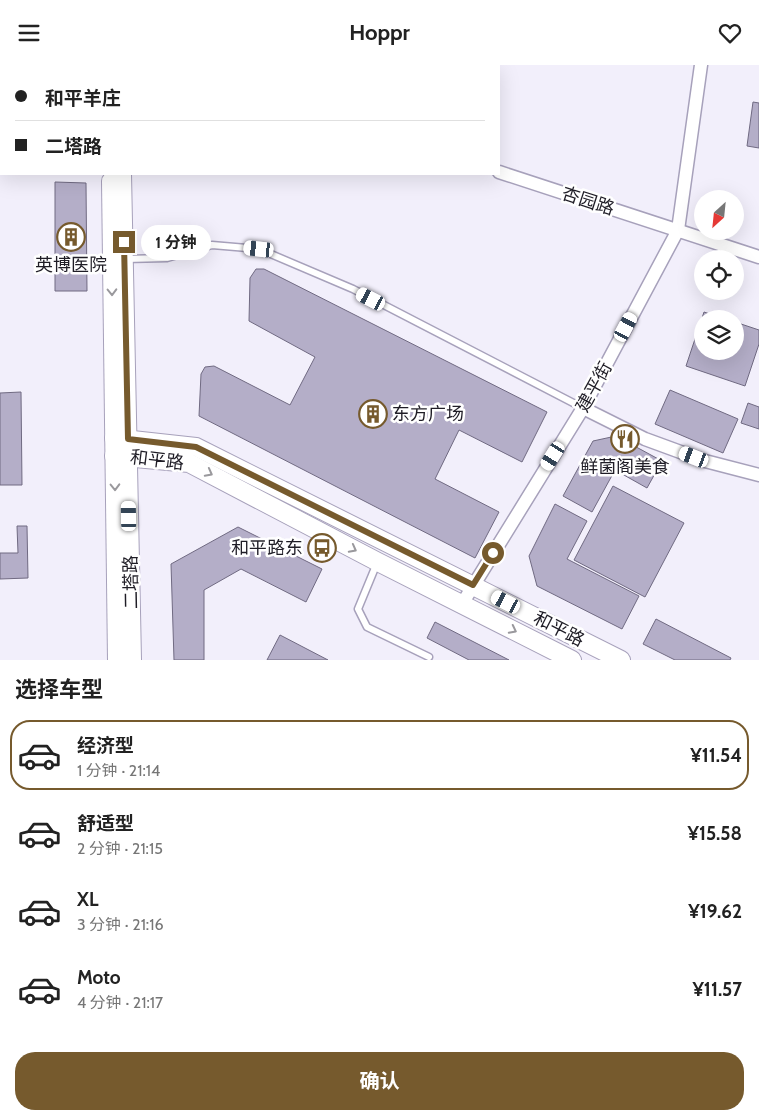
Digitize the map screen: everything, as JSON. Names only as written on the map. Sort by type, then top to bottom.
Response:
[{"type":"main road","name":"二塔路","points":[[110,175],[132,660]]},
{"type":"main road","name":"二塔路","points":[[117,660],[124,259],[122,175]]},
{"type":"main road","name":"和平路","points":[[121,447],[189,463],[378,562],[572,660]]},
{"type":"main road","name":"和平路","points":[[121,447],[196,447],[621,660]]},
{"type":"street","name":"建平街","points":[[462,604],[583,408],[678,230],[701,65]]},
{"type":"street","name":"杏园路","points":[[500,172],[759,257]]},
{"type":"street","points":[[583,408],[645,439],[705,461],[759,475]]},
{"type":"lane","points":[[124,259],[167,258],[212,245],[259,249],[353,289],[583,408]]},
{"type":"lane","points":[[378,562],[358,609],[367,627],[429,657]]},
{"type":"building","points":[[753,102],[759,103],[759,148],[747,146]]},
{"type":"building","name":"英博医院","points":[[55,182],[86,183],[87,291],[55,291]]},
{"type":"building","name":"东方广场","points":[[256,269],[264,269],[547,412],[522,462],[459,430],[435,479],[499,512],[475,558],[199,416],[201,374],[205,367],[214,366],[290,405],[315,357],[249,321],[250,278]]},
{"type":"building","points":[[744,325],[759,330],[759,344],[745,386],[686,366],[694,342],[694,360],[744,360]]},
{"type":"building","points":[[670,390],[738,419],[723,453],[655,424]]},
{"type":"building","points":[[21,392],[22,485],[0,485],[0,393]]},
{"type":"building","points":[[748,403],[759,407],[759,429],[741,423]]},
{"type":"building","points":[[616,436],[662,461],[647,488],[615,470],[592,512],[563,496],[593,441]]},
{"type":"building","points":[[613,486],[684,523],[645,597],[574,560]]},
{"type":"building","points":[[555,504],[587,521],[567,559],[639,596],[622,629],[537,586],[529,556]]},
{"type":"building","points":[[17,526],[27,526],[28,578],[0,579],[0,553],[18,553]]},
{"type":"building","points":[[238,527],[322,569],[306,602],[241,569],[204,590],[204,660],[174,660],[171,564]]},
{"type":"building","points":[[656,619],[731,658],[730,660],[675,660],[643,644]]},
{"type":"building","points":[[435,622],[509,660],[469,660],[427,638]]},
{"type":"building","points":[[280,635],[328,660],[267,660]]},
{"type":"place","name":"英博医院","points":[[71,237]]},
{"type":"place","name":"东方广场","points":[[373,414]]},
{"type":"place","name":"鲜菌阁美食","points":[[625,439]]},
{"type":"place","name":"和平路东","points":[[322,548]]},
{"type":"route","points":[[124,242],[128,439],[196,447],[473,585],[493,553]]}]
